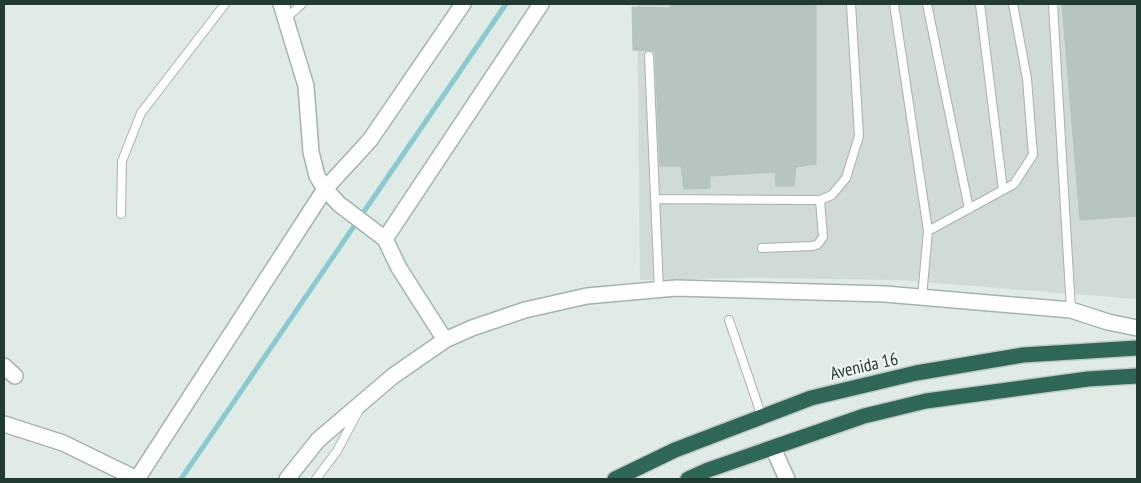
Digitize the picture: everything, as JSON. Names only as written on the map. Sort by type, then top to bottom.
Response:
[{"type":"highway","name":"Avenida 16","points":[[615,479],[675,450],[811,398],[916,373],[1023,355],[1137,348]]},
{"type":"highway","points":[[688,479],[708,470],[864,416],[926,401],[1088,379],[1137,376]]},
{"type":"street","points":[[4,424],[63,442],[137,479],[325,189],[370,140],[463,4]]},
{"type":"street","points":[[380,235],[541,4]]},
{"type":"street","points":[[283,11],[306,86],[311,152],[317,176],[325,189],[339,204],[380,235],[445,340]]},
{"type":"street","points":[[287,479],[318,440],[393,376],[445,340],[472,328],[525,310],[587,296],[676,288],[865,293],[1071,310],[1108,322],[1137,328]]},
{"type":"street","points":[[772,448],[786,479]]},
{"type":"lane","points":[[121,214],[122,161],[140,113],[225,4]]},
{"type":"lane","points":[[283,11],[302,4]]},
{"type":"lane","points":[[656,199],[820,200],[832,195],[846,178],[859,136],[850,4]]},
{"type":"lane","points":[[894,4],[928,231],[922,297]]},
{"type":"lane","points":[[927,4],[969,210]]},
{"type":"lane","points":[[980,4],[1003,190]]},
{"type":"lane","points":[[928,231],[1014,184],[1033,154],[1027,79],[1013,4]]},
{"type":"lane","points":[[1053,4],[1071,310]]},
{"type":"lane","points":[[649,56],[659,290]]},
{"type":"lane","points":[[762,248],[813,246],[818,244],[824,237],[820,200]]},
{"type":"lane","points":[[729,320],[762,417]]},
{"type":"lane","points":[[316,479],[337,451],[363,402]]},
{"type":"shaded area","points":[[637,4],[1137,4],[1137,299],[898,280],[753,278],[640,280]]},
{"type":"building","points":[[670,4],[816,4],[816,164],[796,167],[794,186],[776,186],[775,172],[710,176],[710,188],[684,189],[681,166],[660,166],[655,51],[633,50],[632,7],[670,8]]},
{"type":"building","points":[[1062,4],[1137,4],[1137,216],[1080,220]]},
{"type":"waterway","points":[[181,479],[506,4]]}]
